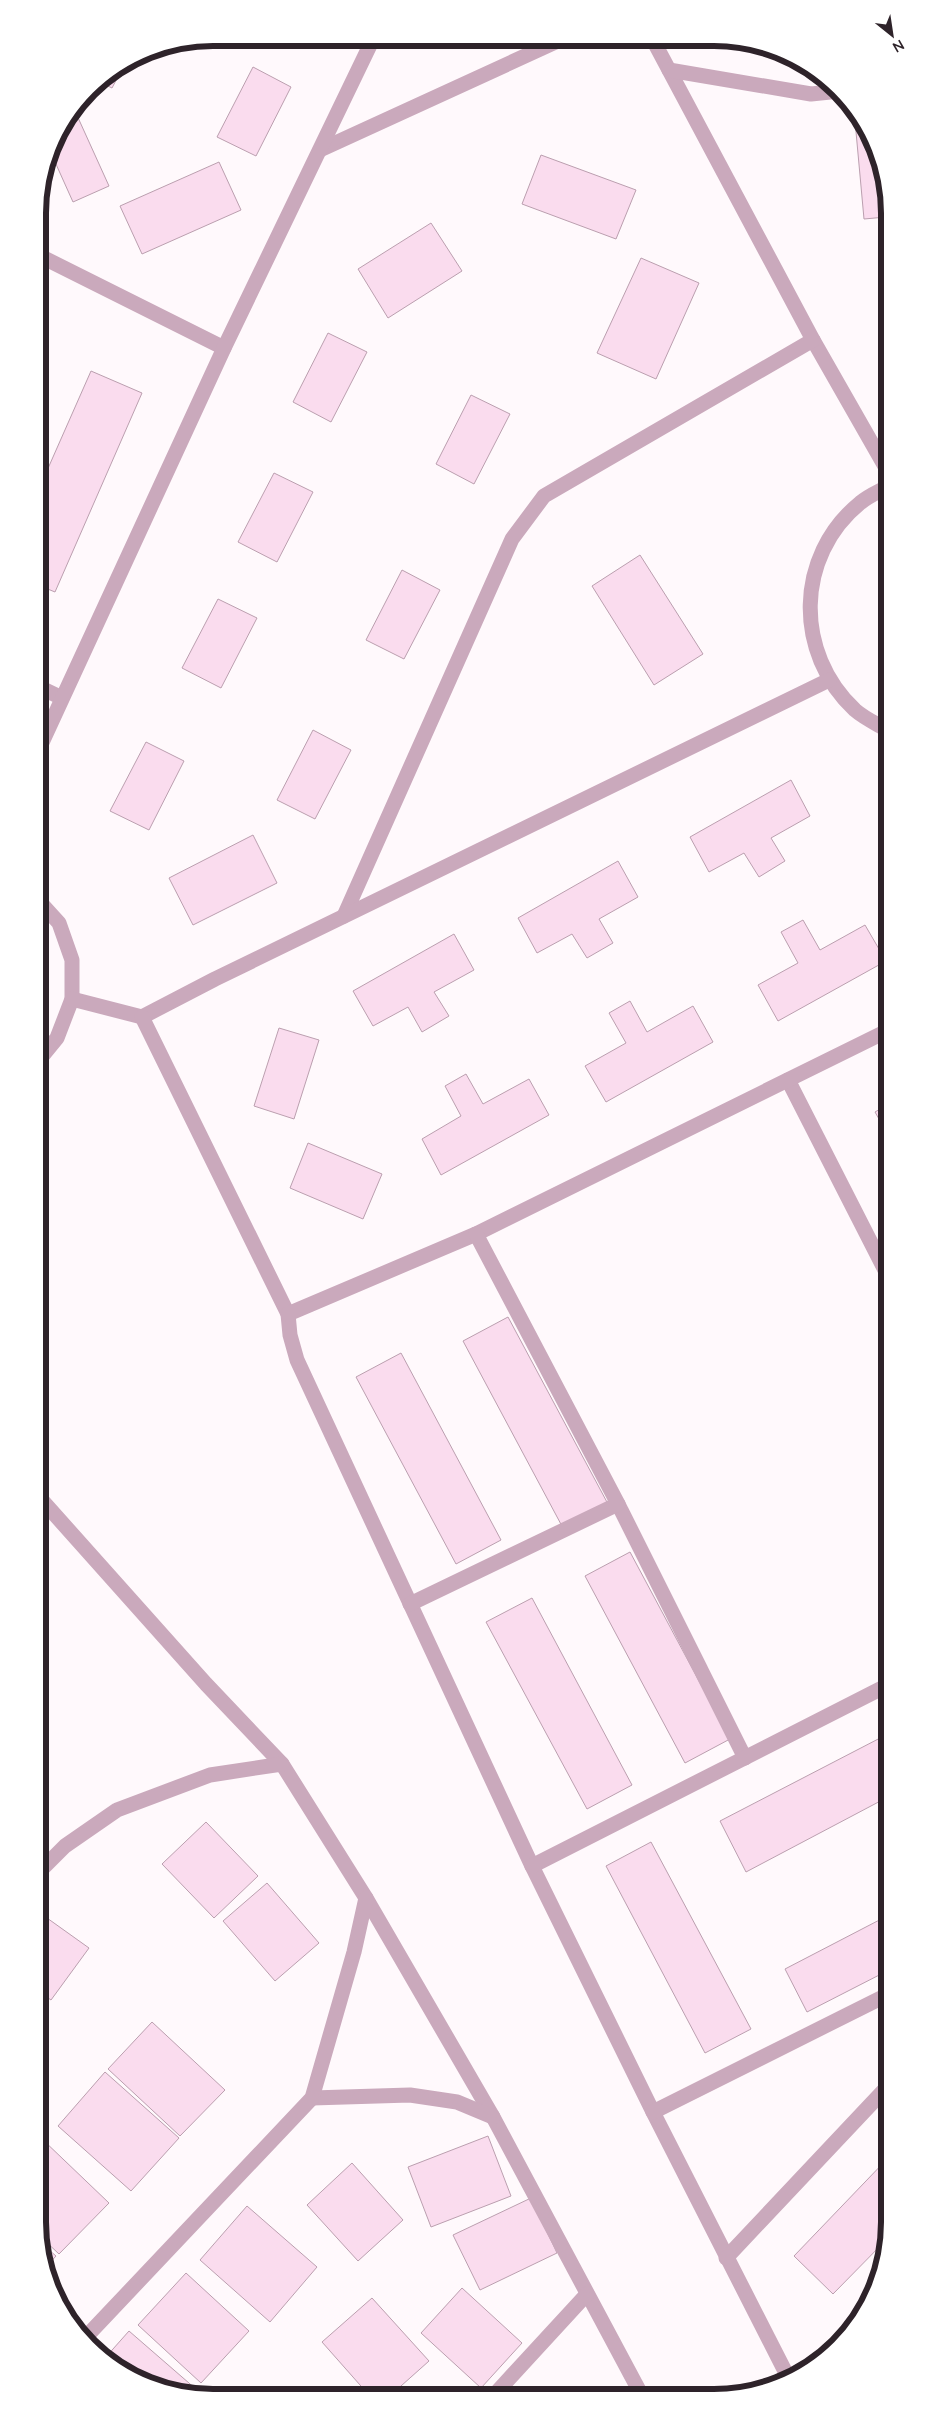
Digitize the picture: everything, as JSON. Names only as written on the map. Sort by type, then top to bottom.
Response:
[{"type":"street","points":[[320,150],[546,46]]},
{"type":"street","points":[[656,46],[812,340],[881,459]]},
{"type":"street","points":[[47,732],[224,348],[369,47]]},
{"type":"street","points":[[669,70],[811,94],[829,92]]},
{"type":"street","points":[[47,259],[224,348]]},
{"type":"street","points":[[344,916],[512,539],[544,496],[812,340]]},
{"type":"street","points":[[881,490],[860,502],[834,531],[816,566],[809,605],[813,644],[829,680],[856,711],[881,726]]},
{"type":"street","points":[[72,999],[142,1017],[344,916],[829,680]]},
{"type":"street","points":[[47,691],[62,698]]},
{"type":"street","points":[[47,909],[59,923],[72,960],[72,999],[57,1038],[47,1051]]},
{"type":"street","points":[[142,1017],[288,1314],[290,1335],[297,1360],[532,1866],[726,2258],[786,2373]]},
{"type":"street","points":[[288,1314],[476,1234],[881,1035]]},
{"type":"street","points":[[788,1080],[880,1261]]},
{"type":"street","points":[[476,1234],[618,1504],[745,1758]]},
{"type":"street","points":[[410,1604],[618,1504]]},
{"type":"street","points":[[46,1505],[206,1684],[282,1764],[366,1898],[493,2118],[638,2389]]},
{"type":"street","points":[[532,1866],[880,1689]]},
{"type":"street","points":[[46,1865],[65,1846],[117,1810],[210,1775],[282,1764]]},
{"type":"street","points":[[89,2333],[312,2098],[354,1952],[366,1898]]},
{"type":"street","points":[[653,2112],[880,1998]]},
{"type":"street","points":[[312,2098],[410,2095],[457,2102],[493,2118]]},
{"type":"street","points":[[726,2258],[880,2095]]},
{"type":"street","points":[[500,2389],[587,2294]]},
{"type":"building","points":[[253,67],[291,87],[256,156],[217,137]]},
{"type":"building","points":[[119,75],[112,88],[106,85]]},
{"type":"building","points":[[77,116],[109,186],[73,202],[55,162],[63,139]]},
{"type":"building","points":[[855,126],[868,149],[875,170],[880,202],[881,217],[864,219]]},
{"type":"building","points":[[541,155],[636,190],[616,239],[522,204]]},
{"type":"building","points":[[219,162],[241,210],[142,254],[120,206]]},
{"type":"building","points":[[431,223],[462,271],[388,318],[358,269]]},
{"type":"building","points":[[641,258],[699,283],[656,379],[597,353]]},
{"type":"building","points":[[328,333],[367,352],[331,422],[293,402]]},
{"type":"building","points":[[91,371],[142,393],[55,592],[47,589],[47,471]]},
{"type":"building","points":[[471,395],[510,414],[474,484],[436,464]]},
{"type":"building","points":[[274,473],[313,492],[277,562],[238,542]]},
{"type":"building","points":[[640,555],[703,654],[654,685],[592,586]]},
{"type":"building","points":[[402,570],[440,590],[404,659],[366,640]]},
{"type":"building","points":[[218,599],[257,618],[221,688],[182,668]]},
{"type":"building","points":[[313,730],[351,750],[315,819],[277,800]]},
{"type":"building","points":[[146,742],[184,761],[149,830],[110,811]]},
{"type":"building","points":[[791,780],[810,816],[771,838],[785,861],[759,877],[744,853],[709,872],[690,837]]},
{"type":"building","points":[[253,835],[277,883],[193,925],[169,878]]},
{"type":"building","points":[[618,861],[638,897],[599,919],[613,943],[587,958],[572,934],[537,953],[518,918]]},
{"type":"building","points":[[803,920],[820,950],[865,925],[881,952],[881,964],[778,1021],[758,985],[798,963],[781,932]]},
{"type":"building","points":[[454,934],[474,970],[434,992],[449,1016],[422,1032],[408,1007],[373,1026],[353,991]]},
{"type":"building","points":[[630,1001],[647,1032],[693,1006],[713,1042],[606,1102],[585,1066],[626,1043],[609,1013]]},
{"type":"building","points":[[279,1028],[319,1040],[294,1119],[254,1106]]},
{"type":"building","points":[[466,1074],[483,1104],[529,1079],[549,1115],[441,1175],[422,1139],[461,1116],[445,1086]]},
{"type":"building","points":[[881,1109],[881,1122],[875,1112]]},
{"type":"building","points":[[308,1143],[382,1174],[363,1219],[290,1188]]},
{"type":"building","points":[[508,1317],[608,1504],[563,1528],[463,1341]]},
{"type":"building","points":[[401,1353],[501,1540],[456,1564],[356,1377]]},
{"type":"building","points":[[630,1552],[730,1739],[685,1763],[585,1576]]},
{"type":"building","points":[[532,1598],[632,1785],[587,1809],[486,1622]]},
{"type":"building","points":[[880,1738],[880,1801],[746,1872],[720,1821]]},
{"type":"building","points":[[206,1822],[258,1876],[214,1918],[162,1864]]},
{"type":"building","points":[[651,1842],[751,2029],[705,2053],[606,1866]]},
{"type":"building","points":[[267,1883],[319,1943],[275,1981],[223,1921]]},
{"type":"building","points":[[46,1917],[89,1948],[51,2000],[46,1997]]},
{"type":"building","points":[[880,1920],[880,1975],[807,2012],[785,1969]]},
{"type":"building","points":[[152,2022],[225,2090],[180,2136],[108,2069]]},
{"type":"building","points":[[105,2072],[179,2138],[131,2191],[58,2126]]},
{"type":"building","points":[[488,2136],[511,2196],[431,2227],[408,2167]]},
{"type":"building","points":[[46,2143],[109,2203],[59,2254],[48,2244],[46,2222]]},
{"type":"building","points":[[352,2163],[403,2220],[358,2261],[307,2205]]},
{"type":"building","points":[[880,2166],[879,2248],[833,2294],[794,2256]]},
{"type":"building","points":[[531,2198],[557,2253],[480,2290],[453,2235]]},
{"type":"building","points":[[247,2206],[317,2267],[270,2322],[200,2260]]},
{"type":"building","points":[[49,2250],[56,2256],[51,2261]]},
{"type":"building","points":[[186,2273],[249,2331],[201,2383],[138,2325]]},
{"type":"building","points":[[462,2288],[522,2343],[481,2388],[421,2333]]},
{"type":"building","points":[[372,2298],[429,2361],[398,2389],[364,2389],[322,2342]]},
{"type":"building","points":[[129,2331],[194,2387],[181,2386],[139,2372],[120,2361],[110,2352]]}]
